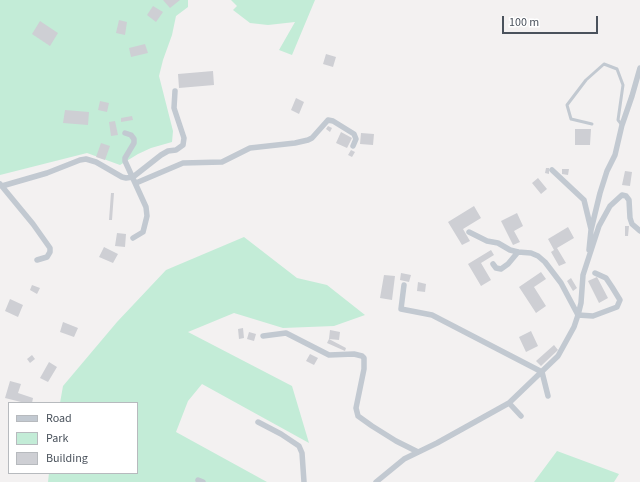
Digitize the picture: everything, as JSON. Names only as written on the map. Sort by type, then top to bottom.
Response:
[{"type":"street","points":[[588,262],[591,230],[607,171],[615,155],[622,125],[640,68]]},
{"type":"street","points":[[37,260],[47,257],[50,252],[50,248],[33,224],[1,185],[47,173],[86,158],[122,177],[133,177],[161,155],[176,150],[183,145],[184,138],[174,108],[175,91]]},
{"type":"street","points":[[136,183],[183,163],[222,162],[250,148],[308,140],[312,138],[328,120],[333,121],[354,134],[356,139],[353,146]]},
{"type":"street","points":[[125,133],[131,135],[134,139],[132,147],[125,158],[125,162],[146,207],[147,216],[143,232],[134,238]]},
{"type":"street","points":[[552,170],[584,200],[591,230]]},
{"type":"street","points":[[376,482],[404,459],[438,443],[509,402],[555,360],[574,327],[578,315],[581,303],[583,275],[599,226],[610,206],[622,195],[626,196],[629,200],[630,218],[632,224],[640,231]]},
{"type":"street","points":[[469,232],[487,242],[498,243],[518,252],[531,253],[538,256],[545,262],[561,283],[578,315]]},
{"type":"street","points":[[492,264],[496,268],[501,269],[508,264],[518,252]]},
{"type":"street","points":[[578,315],[593,316],[617,307],[620,300],[606,278],[595,273]]},
{"type":"street","points":[[404,285],[401,309],[432,315],[542,372],[548,396]]},
{"type":"street","points":[[263,336],[286,333],[329,355],[354,354],[362,356],[364,358],[364,369],[356,408],[358,416],[384,433],[418,452]]},
{"type":"street","points":[[509,402],[521,416]]},
{"type":"street","points":[[258,422],[281,434],[299,446],[302,453],[304,482]]},
{"type":"lane","points":[[592,124],[571,119],[567,105],[586,80],[604,64],[617,69],[624,84],[618,120],[622,125]]},
{"type":"green space","points":[[0,0],[188,0],[188,7],[176,16],[172,35],[159,76],[173,131],[172,142],[151,148],[120,165],[87,153],[0,175]]},
{"type":"green space","points":[[231,0],[315,0],[292,55],[279,50],[295,22],[268,25],[250,23],[233,10],[237,6]]},
{"type":"green space","points":[[244,237],[297,278],[327,285],[365,315],[334,326],[283,328],[234,313],[188,332],[292,386],[309,443],[202,384],[188,401],[176,432],[267,482],[48,482],[49,474],[138,474],[138,402],[60,402],[63,386],[117,322],[166,270]]},
{"type":"green space","points":[[557,451],[619,474],[614,482],[534,482]]},
{"type":"building","points":[[163,0],[180,0],[170,8]]},
{"type":"building","points":[[153,6],[163,12],[156,22],[147,15]]},
{"type":"building","points":[[119,20],[127,22],[125,35],[116,33]]},
{"type":"building","points":[[40,21],[58,33],[50,46],[32,34]]},
{"type":"building","points":[[145,44],[148,53],[131,57],[129,48]]},
{"type":"building","points":[[326,54],[336,57],[333,67],[323,64]]},
{"type":"building","points":[[213,71],[214,85],[179,88],[178,74]]},
{"type":"building","points":[[296,98],[304,102],[299,114],[291,110]]},
{"type":"building","points":[[100,101],[109,103],[107,112],[98,110]]},
{"type":"building","points":[[65,110],[89,112],[88,125],[63,123]]},
{"type":"building","points":[[132,116],[133,120],[121,122],[121,118]]},
{"type":"building","points":[[115,121],[118,135],[111,136],[109,122]]},
{"type":"building","points":[[328,126],[332,128],[330,132],[326,129]]},
{"type":"building","points":[[575,129],[591,129],[590,145],[575,145]]},
{"type":"building","points":[[341,132],[352,138],[347,148],[336,143]]},
{"type":"building","points":[[361,133],[374,134],[373,145],[360,144]]},
{"type":"building","points":[[101,143],[110,146],[105,160],[96,157]]},
{"type":"building","points":[[351,150],[355,152],[352,157],[348,155]]},
{"type":"building","points":[[546,168],[549,168],[549,174],[545,173]]},
{"type":"building","points":[[562,169],[569,169],[568,175],[562,174]]},
{"type":"building","points":[[625,171],[632,172],[630,186],[622,185]]},
{"type":"building","points":[[538,178],[547,189],[541,194],[532,183]]},
{"type":"building","points":[[111,193],[114,193],[112,220],[109,220]]},
{"type":"building","points":[[474,206],[481,218],[463,229],[470,241],[462,245],[448,222]]},
{"type":"building","points":[[517,213],[523,226],[514,231],[520,242],[513,245],[501,221]]},
{"type":"building","points":[[625,226],[629,226],[628,236],[625,236]]},
{"type":"building","points":[[568,227],[574,238],[557,248],[566,263],[559,266],[551,252],[554,250],[548,239]]},
{"type":"building","points":[[117,233],[126,234],[125,247],[115,246]]},
{"type":"building","points":[[104,247],[118,254],[113,263],[99,257]]},
{"type":"building","points":[[491,250],[494,255],[481,263],[491,280],[481,286],[468,264]]},
{"type":"building","points":[[541,272],[546,279],[534,287],[546,306],[536,313],[519,287]]},
{"type":"building","points":[[401,273],[411,275],[409,282],[400,280]]},
{"type":"building","points":[[384,275],[395,276],[392,300],[380,298]]},
{"type":"building","points":[[597,277],[608,298],[599,303],[588,281]]},
{"type":"building","points":[[571,278],[577,288],[573,291],[567,281]]},
{"type":"building","points":[[418,282],[426,284],[425,292],[417,291]]},
{"type":"building","points":[[32,285],[40,288],[37,294],[30,290]]},
{"type":"building","points":[[10,299],[23,305],[18,317],[5,311]]},
{"type":"building","points":[[63,322],[78,328],[74,337],[60,332]]},
{"type":"building","points":[[243,328],[244,338],[239,339],[238,329]]},
{"type":"building","points":[[330,330],[340,332],[339,340],[329,339]]},
{"type":"building","points":[[531,331],[538,346],[526,352],[519,337]]},
{"type":"building","points":[[249,332],[256,334],[254,341],[247,339]]},
{"type":"building","points":[[329,339],[346,348],[345,351],[327,343]]},
{"type":"building","points":[[554,345],[558,350],[541,366],[536,361]]},
{"type":"building","points":[[310,354],[318,358],[314,365],[306,361]]},
{"type":"building","points":[[32,355],[35,359],[30,363],[27,359]]},
{"type":"building","points":[[49,362],[57,367],[48,382],[40,378]]},
{"type":"building","points":[[10,381],[21,384],[18,393],[33,398],[32,402],[21,402],[5,398]]}]
